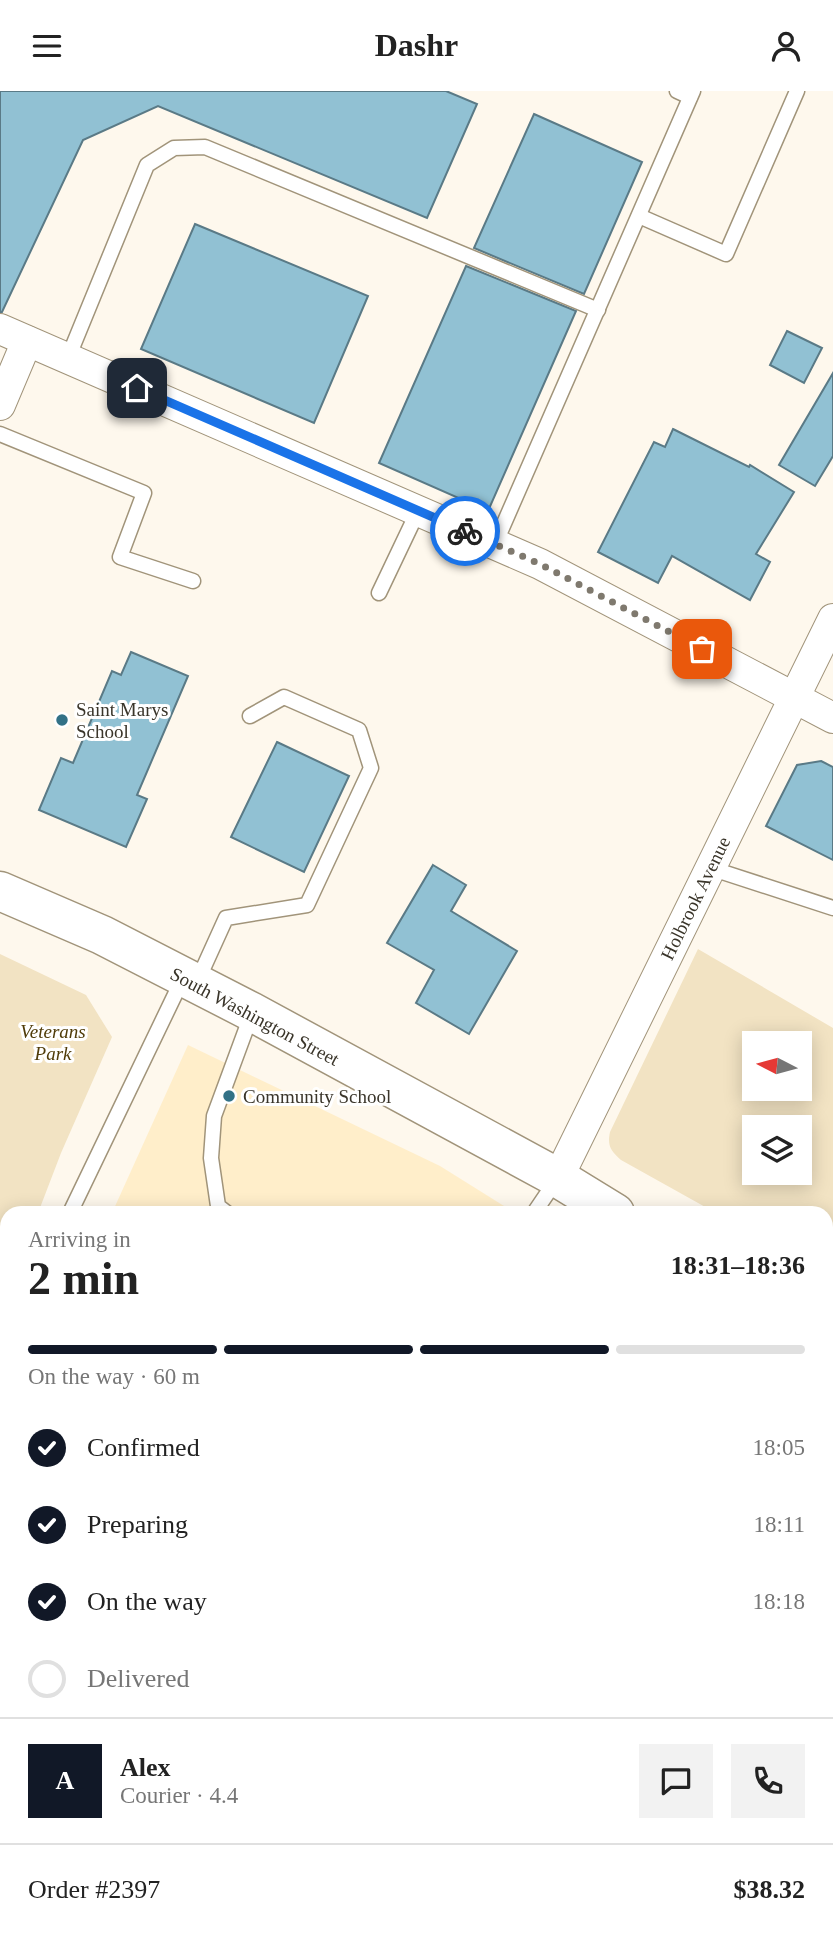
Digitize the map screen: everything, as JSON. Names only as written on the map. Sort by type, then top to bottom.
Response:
[{"type":"main road","name":"South Washington Street","points":[[0,891],[102,935],[252,1012],[558,1178],[602,1206]]},
{"type":"street","points":[[0,405],[13,335],[540,564],[833,718]]},
{"type":"street","name":"Holbrook Avenue","points":[[558,1178],[833,619]]},
{"type":"lane","points":[[639,216],[726,254],[797,91]]},
{"type":"lane","points":[[495,544],[639,216],[687,93]]},
{"type":"lane","points":[[68,358],[147,165],[174,148],[205,147],[598,310]]},
{"type":"lane","points":[[0,434],[144,493],[120,557],[193,580]]},
{"type":"lane","points":[[379,593],[418,511]]},
{"type":"lane","points":[[74,1206],[190,980],[226,918],[307,905],[371,768],[359,730],[284,697],[250,716]]},
{"type":"lane","points":[[710,868],[833,908]]},
{"type":"lane","points":[[218,1206],[211,1158],[214,1116],[252,1012]]},
{"type":"lane","points":[[539,1206],[558,1178]]},
{"type":"shaded area","name":"Community School","points":[[188,1045],[440,1166],[504,1206],[115,1206]]},
{"type":"green space","points":[[698,949],[833,1028],[833,1206],[703,1206],[621,1160],[611,1148],[610,1132]]},
{"type":"green space","name":"Veterans Park","points":[[0,954],[86,995],[112,1037],[41,1206],[0,1206]]},
{"type":"building","points":[[0,91],[446,91],[477,104],[427,218],[158,106],[83,140],[0,312]]},
{"type":"building","points":[[534,114],[642,162],[584,294],[474,248]]},
{"type":"building","points":[[195,224],[368,296],[314,423],[141,349]]},
{"type":"building","points":[[466,266],[576,311],[488,511],[379,463]]},
{"type":"building","points":[[787,331],[822,348],[804,383],[770,365]]},
{"type":"building","points":[[833,373],[833,456],[815,486],[779,465]]},
{"type":"building","points":[[673,429],[749,467],[750,465],[794,492],[756,554],[770,562],[750,600],[672,556],[658,583],[598,552],[654,442],[665,447]]},
{"type":"building","points":[[131,652],[188,676],[137,795],[147,799],[126,847],[39,810],[61,758],[73,763],[112,671],[121,675]]},
{"type":"building","points":[[277,742],[349,776],[304,872],[231,837]]},
{"type":"building","points":[[821,761],[833,767],[833,860],[766,826],[797,765]]},
{"type":"building","points":[[433,865],[466,885],[451,911],[517,951],[469,1034],[416,1003],[434,970],[387,943]]},
{"type":"way so far","points":[[465,531],[540,564],[702,649]]},
{"type":"place","name":"Saint Marys School","points":[[62,720]]},
{"type":"place","name":"Community School","points":[[229,1096]]},
{"type":"route","points":[[137,388],[465,531]]}]
